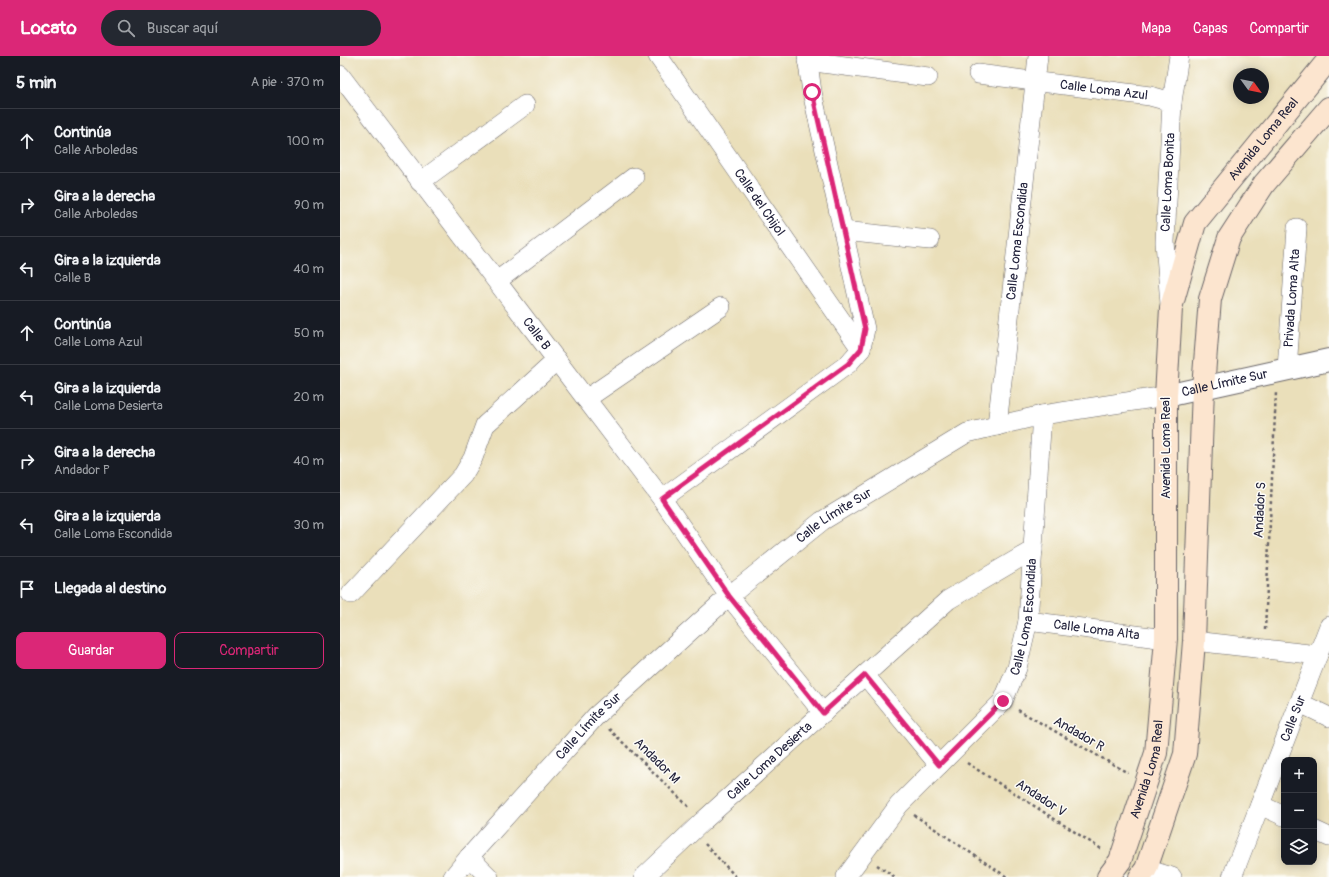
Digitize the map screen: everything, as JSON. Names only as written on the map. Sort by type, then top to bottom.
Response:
[{"type":"main road","name":"Avenida Loma Real","points":[[1114,869],[1156,754],[1166,639],[1166,396],[1171,308],[1196,223],[1329,59]]},
{"type":"main road","points":[[1143,873],[1185,754],[1194,641],[1203,388],[1210,299],[1229,238],[1264,184],[1329,108]]},
{"type":"street","name":"Calle del Chijol","points":[[658,56],[861,349]]},
{"type":"street","name":"Calle Loma Escondida","points":[[997,426],[1038,56]]},
{"type":"street","name":"Calle Loma Bonita","points":[[1171,308],[1165,242],[1172,102],[1179,56]]},
{"type":"street","points":[[662,499],[848,364],[861,349],[865,329],[807,58],[928,77]]},
{"type":"street","name":"Calle Loma Azul","points":[[978,74],[1150,96],[1172,102]]},
{"type":"street","name":"Calle B","points":[[340,75],[662,499],[729,596]]},
{"type":"street","points":[[420,182],[525,105]]},
{"type":"street","points":[[497,281],[634,177]]},
{"type":"street","name":"Privada Loma Alta","points":[[1282,371],[1297,228]]},
{"type":"street","points":[[843,231],[930,240]]},
{"type":"street","points":[[586,398],[721,307]]},
{"type":"street","points":[[352,594],[464,474],[473,458],[485,425],[557,360]]},
{"type":"street","name":"Calle Límite Sur","points":[[453,877],[469,857],[596,716],[729,596],[822,522],[967,433],[1042,415],[1166,396],[1329,360]]},
{"type":"street","name":"Calle Loma Escondida","points":[[846,877],[899,805],[1003,701],[1017,668],[1028,621],[1042,415]]},
{"type":"street","name":"Calle Loma Desierta","points":[[644,877],[698,826],[948,600],[1033,550]]},
{"type":"street","points":[[729,596],[823,713]]},
{"type":"street","name":"Calle Loma Alta","points":[[1028,621],[1166,639]]},
{"type":"street","name":"Calle Sur","points":[[1232,877],[1329,626]]},
{"type":"street","points":[[1194,641],[1318,655]]},
{"type":"street","points":[[865,675],[945,759]]},
{"type":"street","points":[[1300,703],[1329,716]]},
{"type":"street","points":[[1260,805],[1281,815]]},
{"type":"street","points":[[1317,831],[1329,837]]},
{"type":"street","points":[[469,857],[489,877]]},
{"type":"street","points":[[1143,873],[1172,877]]},
{"type":"path","name":"Andador S","points":[[1264,649],[1282,371]]},
{"type":"path","name":"Andador R","points":[[1003,701],[1146,783]]},
{"type":"path","name":"Andador M","points":[[596,716],[698,826],[736,877]]},
{"type":"path","name":"Andador V","points":[[945,759],[1114,869]]},
{"type":"path","points":[[899,805],[1007,877]]},
{"type":"route","points":[[812,92],[865,329],[861,349],[848,364],[662,499],[729,596],[823,713],[865,675],[939,765],[1003,701]]}]
